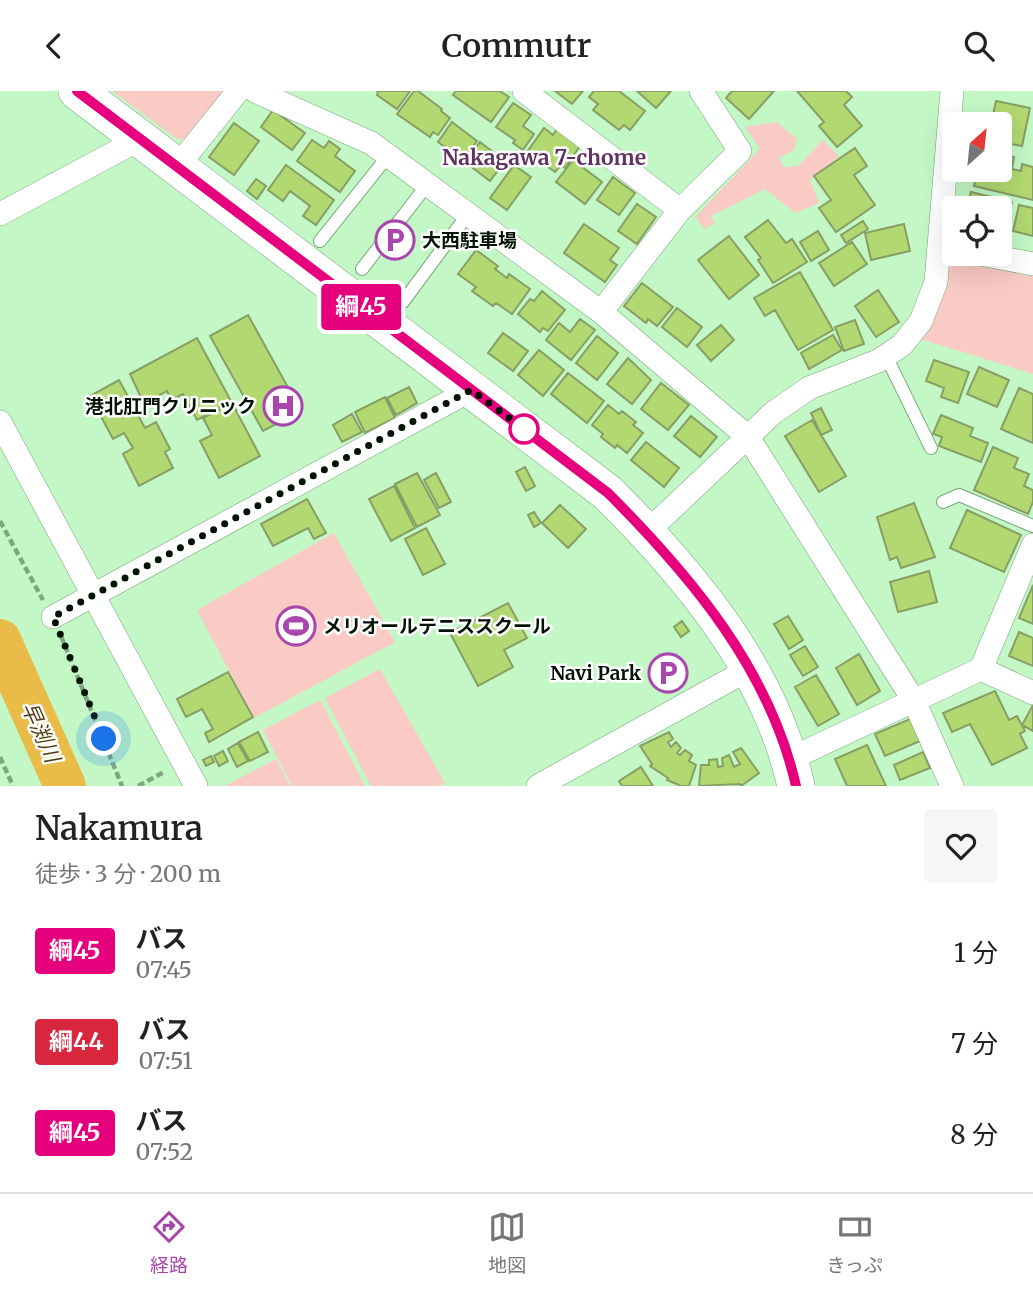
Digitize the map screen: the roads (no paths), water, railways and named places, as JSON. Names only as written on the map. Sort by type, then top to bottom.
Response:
[{"type":"main road","points":[[77,91],[608,493],[647,532],[701,596],[751,668],[773,712],[793,772]]},
{"type":"street","points":[[177,167],[238,91]]},
{"type":"street","points":[[255,91],[371,143],[601,312],[748,437],[914,701],[952,786]]},
{"type":"street","points":[[524,91],[680,210]]},
{"type":"street","points":[[601,312],[680,210],[740,151],[701,91]]},
{"type":"street","points":[[948,196],[952,91]]},
{"type":"street","points":[[0,214],[140,139]]},
{"type":"street","points":[[1012,260],[1033,264]]},
{"type":"street","points":[[647,532],[773,413],[808,388],[878,361],[902,345],[921,321],[942,261]]},
{"type":"street","points":[[53,617],[471,390]]},
{"type":"street","points":[[0,422],[196,786]]},
{"type":"street","points":[[793,772],[914,701],[981,669],[1031,557]]},
{"type":"street","points":[[538,786],[751,668]]},
{"type":"street","points":[[981,669],[1033,694]]},
{"type":"lane","points":[[320,241],[388,156]]},
{"type":"lane","points":[[362,269],[427,185]]},
{"type":"lane","points":[[403,302],[468,214]]},
{"type":"lane","points":[[886,356],[930,449]]},
{"type":"lane","points":[[943,502],[959,495],[1033,526]]},
{"type":"waterway","name":"早渕川","points":[[0,640],[65,786]]},
{"type":"place","name":"大西駐車場","points":[[395,240]]},
{"type":"place","name":"港北肛門クリニック","points":[[283,406]]},
{"type":"place","name":"メリオールテニススクール","points":[[296,626]]},
{"type":"place","name":"Navi Park","points":[[668,673]]},
{"type":"district","name":"Nakagawa 7-chome","points":[[544,157]]}]
